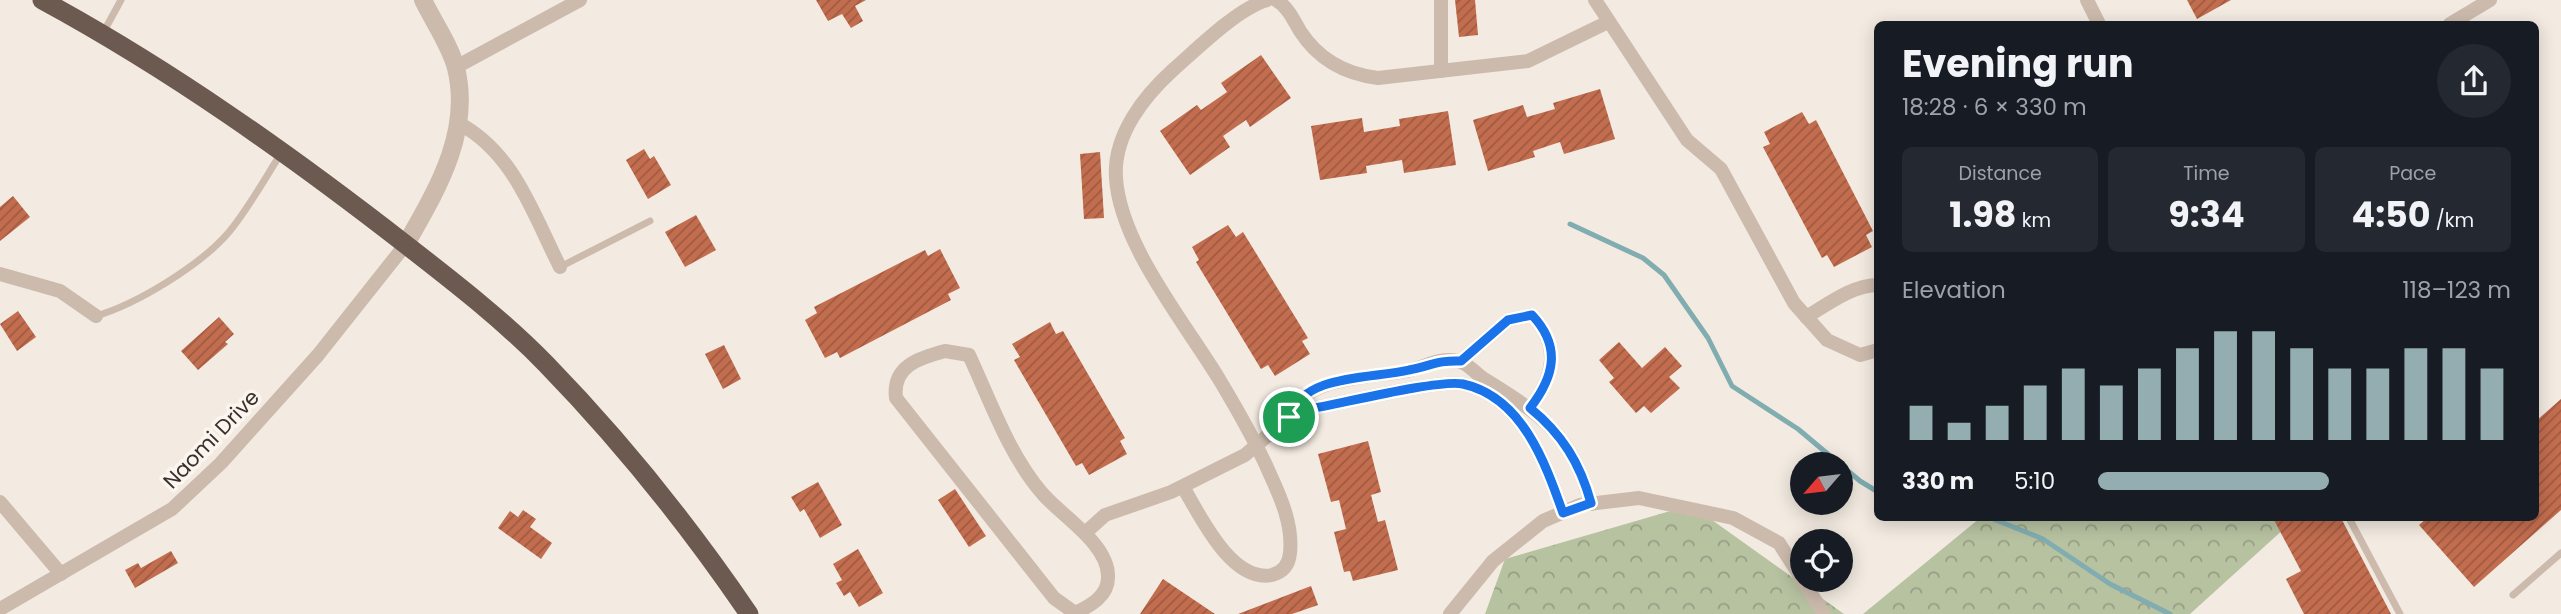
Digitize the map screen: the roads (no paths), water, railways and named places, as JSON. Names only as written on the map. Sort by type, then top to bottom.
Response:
[{"type":"highway","points":[[42,0],[204,96],[283,150],[478,301],[546,364],[653,487],[749,614]]},
{"type":"street","points":[[406,244],[437,190],[455,144],[458,123],[456,67],[423,0]]},
{"type":"street","points":[[456,67],[580,0]]},
{"type":"street","points":[[1183,487],[1224,552],[1261,577],[1279,573],[1289,562],[1292,539],[1277,491],[1257,445],[1131,236],[1116,177],[1125,131],[1142,103],[1206,42],[1250,9],[1267,0]]},
{"type":"street","points":[[1276,0],[1285,5],[1309,45],[1354,75],[1378,78],[1528,61],[1608,22]]},
{"type":"street","points":[[1441,0],[1441,71]]},
{"type":"street","points":[[1595,0],[1687,140],[1721,169],[1794,303],[1805,317],[1827,340],[1860,355],[1874,352]]},
{"type":"street","points":[[2087,0],[2098,21]]},
{"type":"street","points":[[2454,21],[2490,0]]},
{"type":"street","points":[[458,123],[482,136],[509,167],[560,267]]},
{"type":"street","name":"Naomi Drive","points":[[0,610],[172,509],[221,463],[318,355],[406,244]]},
{"type":"street","points":[[0,274],[60,291],[96,316]]},
{"type":"street","points":[[1805,317],[1846,294],[1874,285]]},
{"type":"street","points":[[1461,361],[1508,320],[1532,315],[1542,326],[1552,352],[1546,387],[1530,408]]},
{"type":"street","points":[[945,351],[969,355],[1023,467],[1042,494],[1085,533],[1105,562],[1108,576],[1104,592],[1092,605],[1074,613],[1054,598],[896,398],[894,385],[907,364],[945,351]]},
{"type":"street","points":[[1289,417],[1293,406],[1322,387],[1345,380],[1410,370],[1440,360],[1461,361],[1530,408],[1555,429],[1583,475],[1591,503]]},
{"type":"street","points":[[1085,533],[1105,515],[1183,487],[1245,455],[1289,417],[1321,407],[1461,383],[1489,393],[1527,429],[1544,462],[1563,513]]},
{"type":"street","points":[[1450,614],[1502,553],[1543,521],[1591,503],[1639,498],[1732,518],[1779,543],[1824,614]]},
{"type":"street","points":[[0,502],[61,575]]},
{"type":"lane","points":[[103,34],[121,0]]},
{"type":"lane","points":[[96,316],[117,309],[200,259],[229,233],[283,150]]},
{"type":"lane","points":[[560,267],[650,221]]},
{"type":"lane","points":[[2351,521],[2400,614]]},
{"type":"lane","points":[[2512,595],[2561,553]]},
{"type":"waterway","points":[[1570,224],[1643,258],[1664,275],[1708,338],[1732,386],[1798,429],[1874,490]]},
{"type":"waterway","points":[[1998,521],[2043,539],[2110,584],[2170,614]]}]
